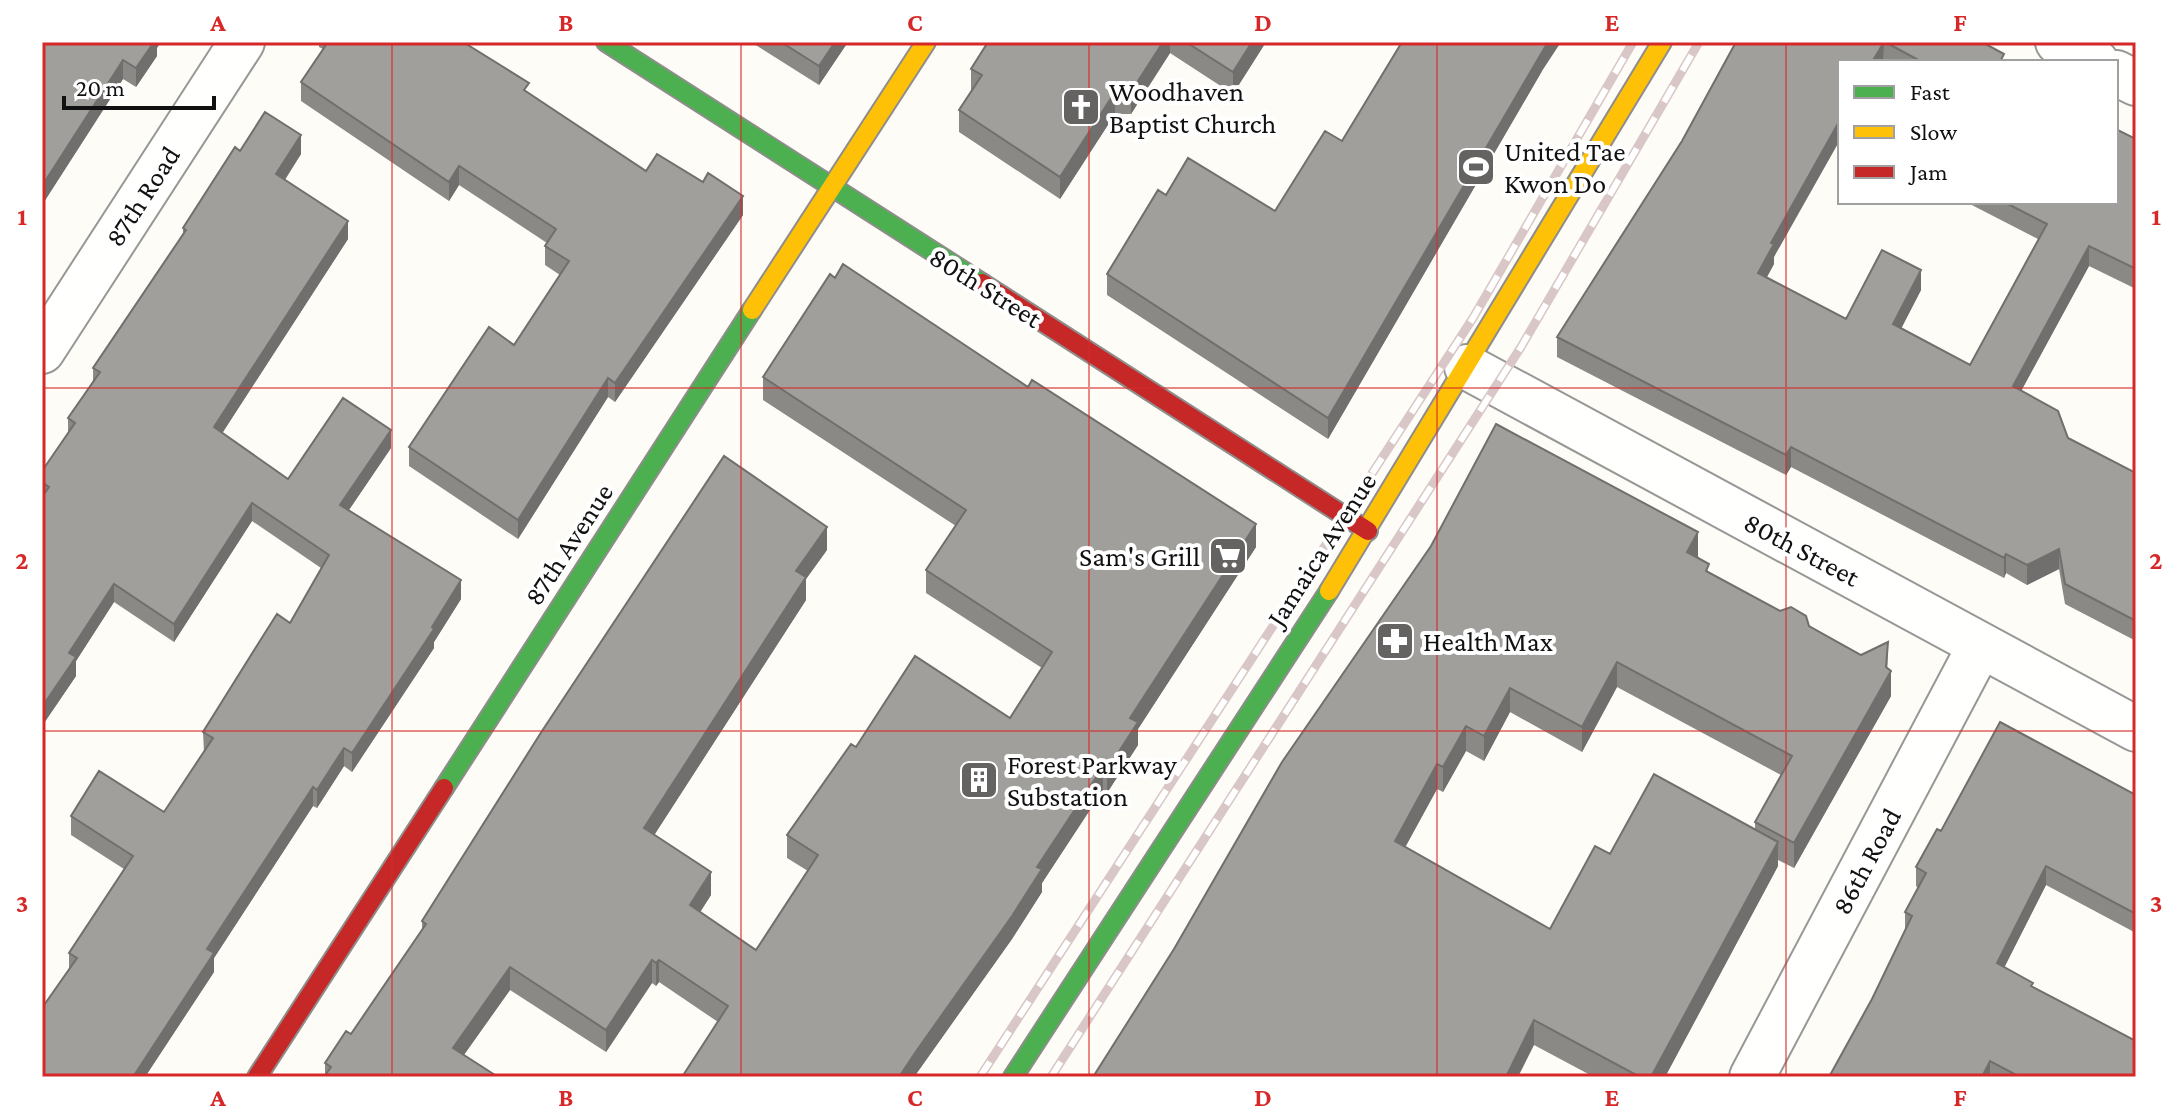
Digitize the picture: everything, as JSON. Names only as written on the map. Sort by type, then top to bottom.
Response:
[{"type":"street","name":"87th Road","points":[[42,351],[242,42]]},
{"type":"street","name":"80th Street","points":[[606,42],[1368,531]]},
{"type":"street","name":"87th Avenue","points":[[257,1077],[926,42]]},
{"type":"street","name":"Jamaica Avenue","points":[[1013,1077],[1368,531],[1662,42]]},
{"type":"street","points":[[2058,42],[2092,60]]},
{"type":"street","points":[[2118,74],[2136,83]]},
{"type":"street","name":"80th Street","points":[[1467,367],[2136,729]]},
{"type":"street","name":"86th Road","points":[[1752,1077],[1980,646]]},
{"type":"building","points":[[42,42],[154,42],[136,68],[123,60],[42,186]]},
{"type":"building","points":[[328,42],[463,42],[529,83],[524,90],[646,171],[657,154],[703,182],[708,173],[743,196],[615,383],[608,378],[518,520],[409,447],[489,327],[514,345],[569,261],[545,246],[556,229],[459,166],[449,182],[301,82]]},
{"type":"building","points":[[781,42],[835,42],[819,66]]},
{"type":"building","points":[[988,42],[1163,42],[1131,92],[1115,92],[1060,177],[959,110],[982,75],[971,69]]},
{"type":"building","points":[[1186,42],[1252,42],[1233,72]]},
{"type":"building","points":[[1402,42],[1548,42],[1328,418],[1107,274],[1158,190],[1166,195],[1188,158],[1275,211],[1325,131],[1342,141]]},
{"type":"building","points":[[1736,42],[1884,42],[1873,60],[1838,60],[1838,124],[1771,243],[1774,244],[1758,273],[1846,319],[1882,250],[1921,270],[1893,324],[1970,365],[2047,224],[2008,204],[2118,204],[2118,130],[2136,139],[2136,269],[2089,246],[2013,386],[2058,411],[2068,438],[2136,473],[2136,621],[2065,584],[2059,549],[2027,565],[2006,554],[2004,558],[1791,447],[1786,455],[1557,337],[1682,141]]},
{"type":"building","points":[[1885,42],[1982,42],[2004,54],[2001,60],[1918,60]]},
{"type":"building","points":[[265,112],[301,135],[276,174],[348,221],[214,427],[288,479],[343,398],[391,430],[340,505],[461,580],[432,627],[434,629],[352,753],[344,748],[317,790],[313,787],[207,949],[214,953],[133,1077],[42,1077],[42,1008],[77,958],[69,953],[133,856],[71,816],[99,771],[164,812],[213,738],[203,732],[277,614],[290,623],[329,555],[252,503],[174,624],[114,584],[69,653],[76,657],[42,707],[42,497],[49,487],[42,482],[42,471],[75,423],[68,418],[100,372],[93,368],[186,230],[183,228],[235,147],[240,151]]},
{"type":"building","points":[[843,264],[1028,387],[1032,380],[1256,524],[1130,718],[1138,722],[1107,770],[1103,767],[1037,867],[1042,869],[1012,916],[899,1077],[682,1077],[728,1006],[659,960],[656,963],[652,960],[606,1030],[510,967],[453,1048],[498,1077],[324,1077],[331,1067],[325,1063],[346,1031],[351,1034],[426,924],[422,921],[542,731],[724,456],[827,527],[796,571],[806,577],[644,828],[711,872],[690,905],[756,950],[818,855],[787,835],[851,744],[856,747],[915,656],[1010,718],[1052,652],[926,570],[966,510],[763,377],[830,274],[835,278]]},
{"type":"building","points":[[1496,424],[1698,532],[1687,552],[1709,564],[1706,571],[1780,611],[1791,607],[1806,616],[1809,626],[1861,655],[1888,642],[1886,667],[1891,671],[1794,843],[1755,822],[1792,756],[1617,662],[1582,727],[1510,688],[1484,736],[1466,726],[1443,767],[1437,764],[1395,841],[1550,929],[1595,846],[1610,854],[1654,774],[1778,842],[1651,1077],[1640,1077],[1534,1020],[1506,1077],[1093,1077],[1174,949],[1282,762],[1431,546]]},
{"type":"building","points":[[2000,722],[2136,795],[2136,914],[2046,866],[1997,963],[2033,983],[2031,986],[2136,1041],[2136,1077],[2020,1077],[1990,1061],[1982,1077],[1829,1077],[1872,999],[1912,916],[1905,912],[1926,873],[1916,867],[1937,829],[1941,831]]},
{"type":"railway","points":[[980,1077],[1473,318],[1633,42]]},
{"type":"railway","points":[[1051,1077],[1521,347],[1699,42]]},
{"type":"traffic: fast","points":[[606,42],[982,283]]},
{"type":"traffic: fast","points":[[444,788],[752,310]]},
{"type":"traffic: fast","points":[[1013,1077],[1329,591]]},
{"type":"traffic: slow","points":[[752,310],[926,42]]},
{"type":"traffic: slow","points":[[1329,591],[1662,42]]},
{"type":"traffic: jam","points":[[982,283],[1368,531]]},
{"type":"traffic: jam","points":[[257,1077],[444,788]]},
{"type":"place","name":"Woodhaven Baptist Church","points":[[1081,107]]},
{"type":"place","name":"United Tae Kwon Do","points":[[1476,167]]},
{"type":"place","name":"Sam's Grill","points":[[1228,556]]},
{"type":"place","name":"Health Max","points":[[1395,641]]},
{"type":"place","name":"Forest Parkway Substation","points":[[979,780]]}]
